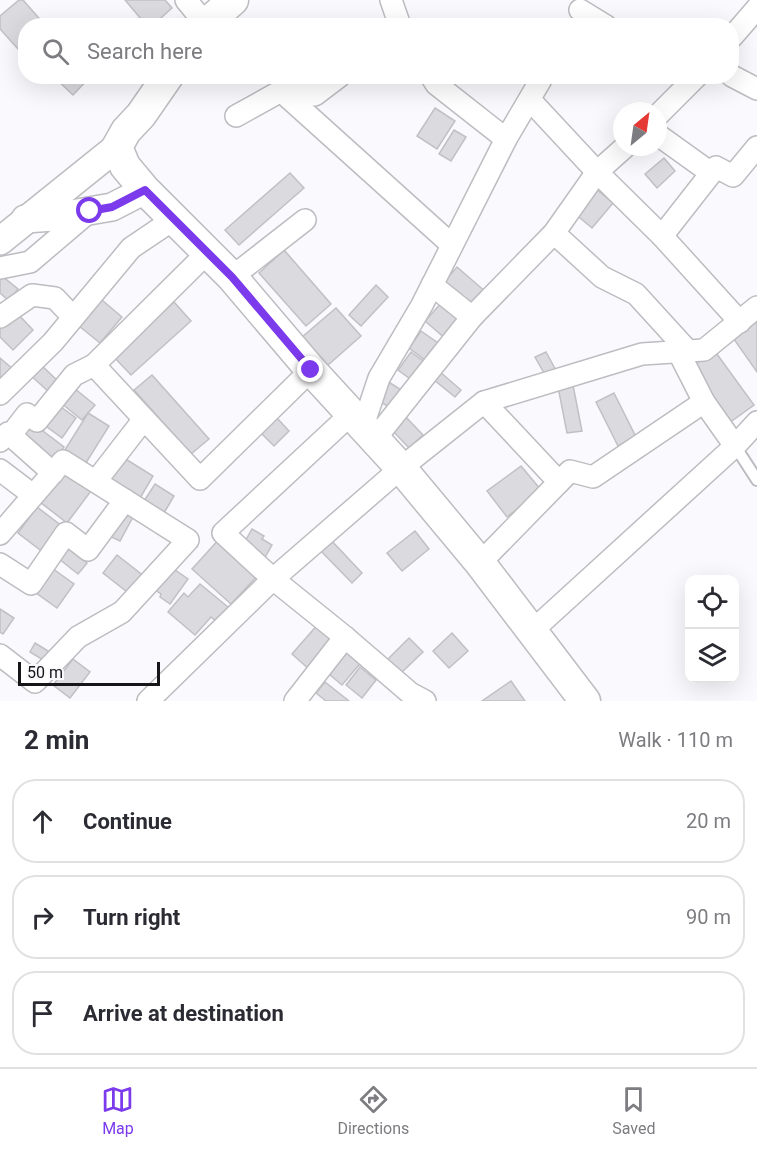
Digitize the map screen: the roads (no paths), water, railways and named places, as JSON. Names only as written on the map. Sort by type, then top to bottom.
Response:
[{"type":"main road","points":[[211,18],[233,0]]},
{"type":"main road","points":[[162,84],[141,115],[126,131],[117,147],[124,166],[232,277],[311,370],[401,468],[480,562],[585,701]]},
{"type":"street","points":[[186,0],[200,18]]},
{"type":"street","points":[[391,0],[397,18]]},
{"type":"street","points":[[739,30],[757,8]]},
{"type":"street","points":[[739,79],[757,88]]},
{"type":"street","points":[[236,116],[281,91],[315,95],[329,84]]},
{"type":"street","points":[[436,84],[506,139]]},
{"type":"street","points":[[363,427],[379,378],[432,285],[506,139],[539,84]]},
{"type":"street","points":[[667,106],[689,84]]},
{"type":"street","points":[[281,91],[452,245]]},
{"type":"street","points":[[530,100],[597,172],[662,236],[740,322]]},
{"type":"street","points":[[667,141],[711,173]]},
{"type":"street","points":[[0,241],[117,147]]},
{"type":"street","points":[[662,236],[716,167],[733,176],[757,147]]},
{"type":"street","points":[[413,698],[345,637],[273,579],[223,533],[363,427],[554,233],[597,172],[615,156]]},
{"type":"street","points":[[25,219],[54,218],[112,207],[145,190]]},
{"type":"street","points":[[0,268],[30,262],[90,211]]},
{"type":"street","points":[[0,394],[53,342],[130,248],[174,219]]},
{"type":"street","points":[[232,277],[305,220]]},
{"type":"street","points":[[554,233],[602,277],[636,294],[683,351],[704,402],[735,446]]},
{"type":"street","points":[[53,473],[5,439],[27,414],[37,421],[74,375],[94,365],[208,252]]},
{"type":"street","points":[[432,285],[472,317]]},
{"type":"street","points":[[0,317],[32,295],[55,298],[73,317]]},
{"type":"street","points":[[152,700],[273,579],[401,468],[484,402],[642,354],[704,350],[757,307]]},
{"type":"street","points":[[94,365],[200,479],[311,370]]},
{"type":"street","points":[[484,402],[559,482]]},
{"type":"street","points":[[480,562],[570,471],[593,477],[704,402]]},
{"type":"street","points":[[96,481],[144,419]]},
{"type":"street","points":[[532,631],[735,446],[757,422]]},
{"type":"street","points":[[0,655],[35,682],[78,637],[122,612],[188,540],[63,461],[1,531]]},
{"type":"street","points":[[0,470],[33,495]]},
{"type":"street","points":[[0,564],[31,584],[66,533],[88,550],[125,500]]},
{"type":"street","points":[[295,701],[345,637]]},
{"type":"lane","points":[[735,446],[757,480]]}]
